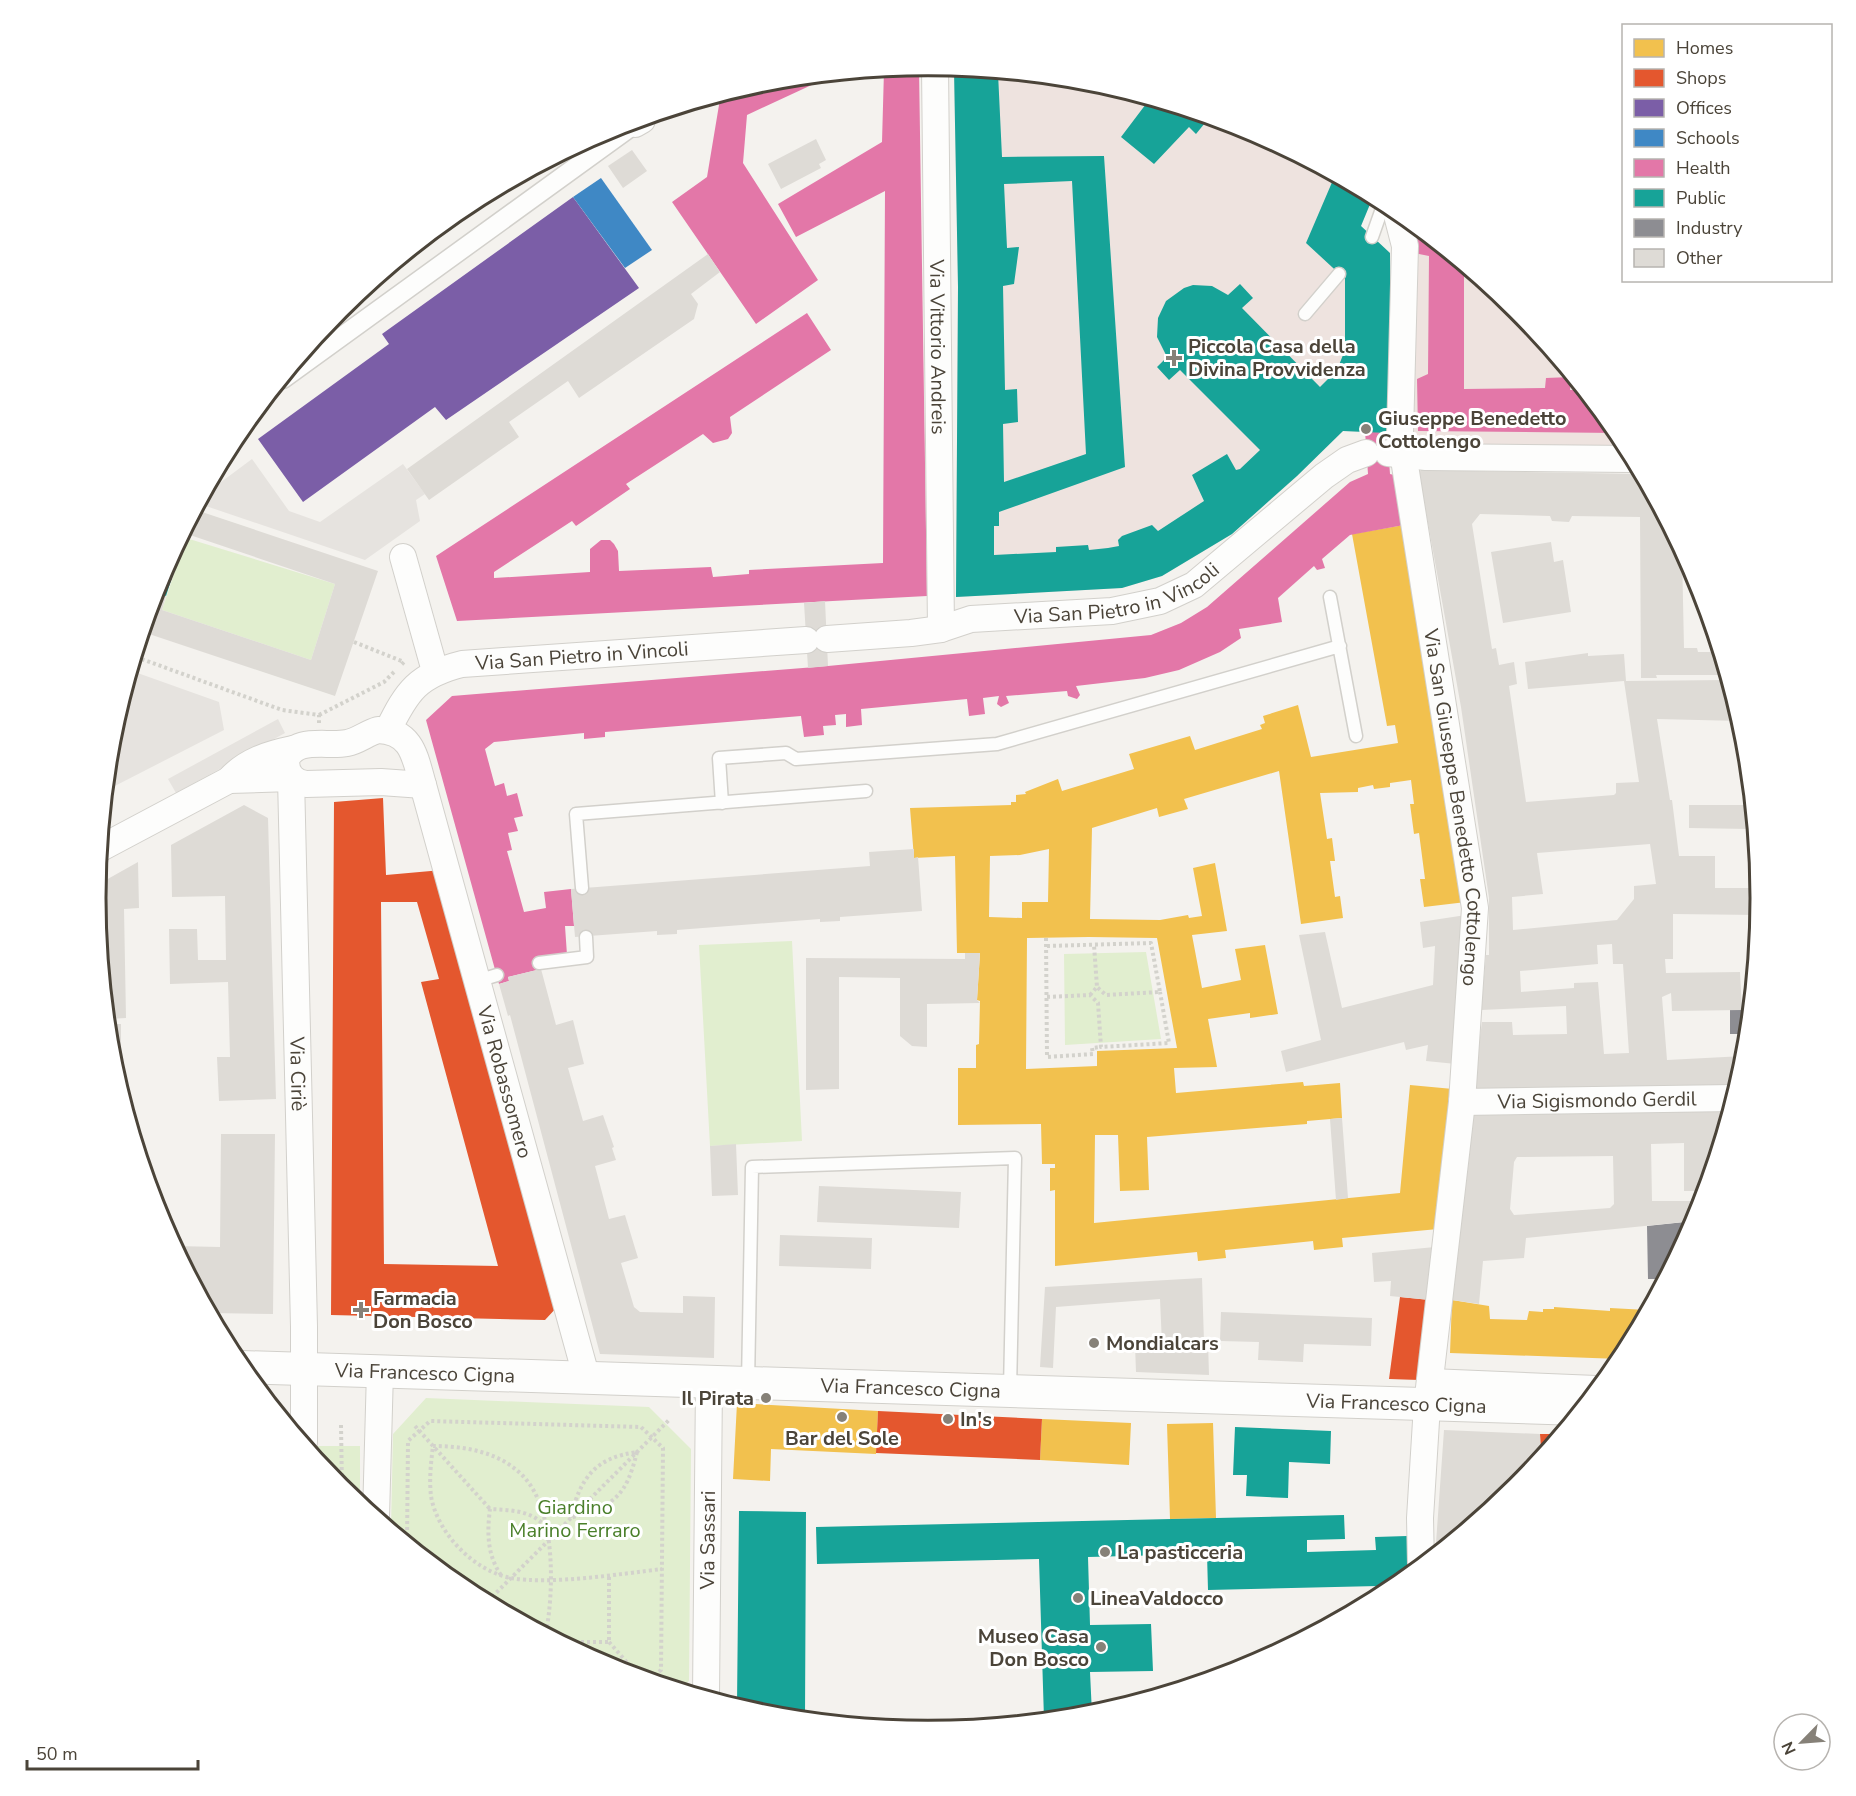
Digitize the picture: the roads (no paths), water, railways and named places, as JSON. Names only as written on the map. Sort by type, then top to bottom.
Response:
[{"type":"street","name":"Via Vittorio Andreis","points":[[935,76],[940,629]]},
{"type":"street","points":[[303,364],[613,139]]},
{"type":"street","name":"Via San Giuseppe Benedetto Cottolengo","points":[[1399,225],[1405,246],[1400,434],[1386,453],[1475,908],[1462,1102],[1429,1394],[1420,1518],[1421,1555]]},
{"type":"street","name":"Via San Pietro in Vincoli","points":[[435,671],[498,660],[817,640],[940,629],[971,619],[1104,612],[1160,601],[1194,585],[1324,476],[1347,460],[1386,453]]},
{"type":"street","points":[[1386,453],[1621,459]]},
{"type":"street","points":[[108,844],[229,780],[237,771],[267,755],[304,745],[345,743],[368,733],[388,730],[403,700],[435,671],[403,557]]},
{"type":"street","name":"Via Robassomero","points":[[388,730],[404,737],[409,742],[487,978],[586,1379]]},
{"type":"street","name":"Via Ciriè","points":[[294,749],[286,760],[286,767],[291,778],[304,1433]]},
{"type":"street","points":[[229,780],[291,778],[306,784],[381,782],[423,785]]},
{"type":"street","name":"Via Sigismondo Gerdil","points":[[1462,1102],[1725,1098]]},
{"type":"street","name":"Via Francesco Cigna","points":[[254,1367],[1010,1393],[1429,1394],[1586,1389]]},
{"type":"street","points":[[376,1507],[380,1371]]},
{"type":"street","name":"Via Sassari","points":[[706,1689],[708,1383]]},
{"type":"street","name":"Via Francesco Cigna","points":[[1429,1394],[1572,1408]]},
{"type":"lane","name":"Via San Giuseppe Benedetto Cottolengo","points":[[1381,213],[1372,237],[1388,218]]},
{"type":"lane","points":[[1305,314],[1339,274]]},
{"type":"lane","points":[[1330,597],[1356,736]]},
{"type":"lane","points":[[722,803],[719,758],[786,753],[796,759],[997,744],[1340,646]]},
{"type":"lane","points":[[582,888],[576,814],[866,791]]},
{"type":"lane","points":[[539,963],[587,957],[586,937]]},
{"type":"lane","points":[[748,1384],[752,1167],[1015,1158],[1010,1393]]},
{"type":"place","name":"Piccola Casa della Divina Provvidenza","points":[[1174,358]]},
{"type":"place","name":"Giuseppe Benedetto Cottolengo","points":[[1366,429]]},
{"type":"place","name":"Farmacia Don Bosco","points":[[361,1310]]},
{"type":"place","name":"Mondialcars","points":[[1094,1343]]},
{"type":"place","name":"Il Pirata","points":[[766,1398]]},
{"type":"place","name":"Bar del Sole","points":[[842,1417]]},
{"type":"place","name":"In's","points":[[948,1419]]},
{"type":"place","name":"La pasticceria","points":[[1105,1552]]},
{"type":"place","name":"LineaValdocco","points":[[1078,1598]]},
{"type":"place","name":"Museo Casa Don Bosco","points":[[1101,1647]]},
{"type":"park label","name":"Giardino Marino Ferraro","points":[[575,1518]]}]
